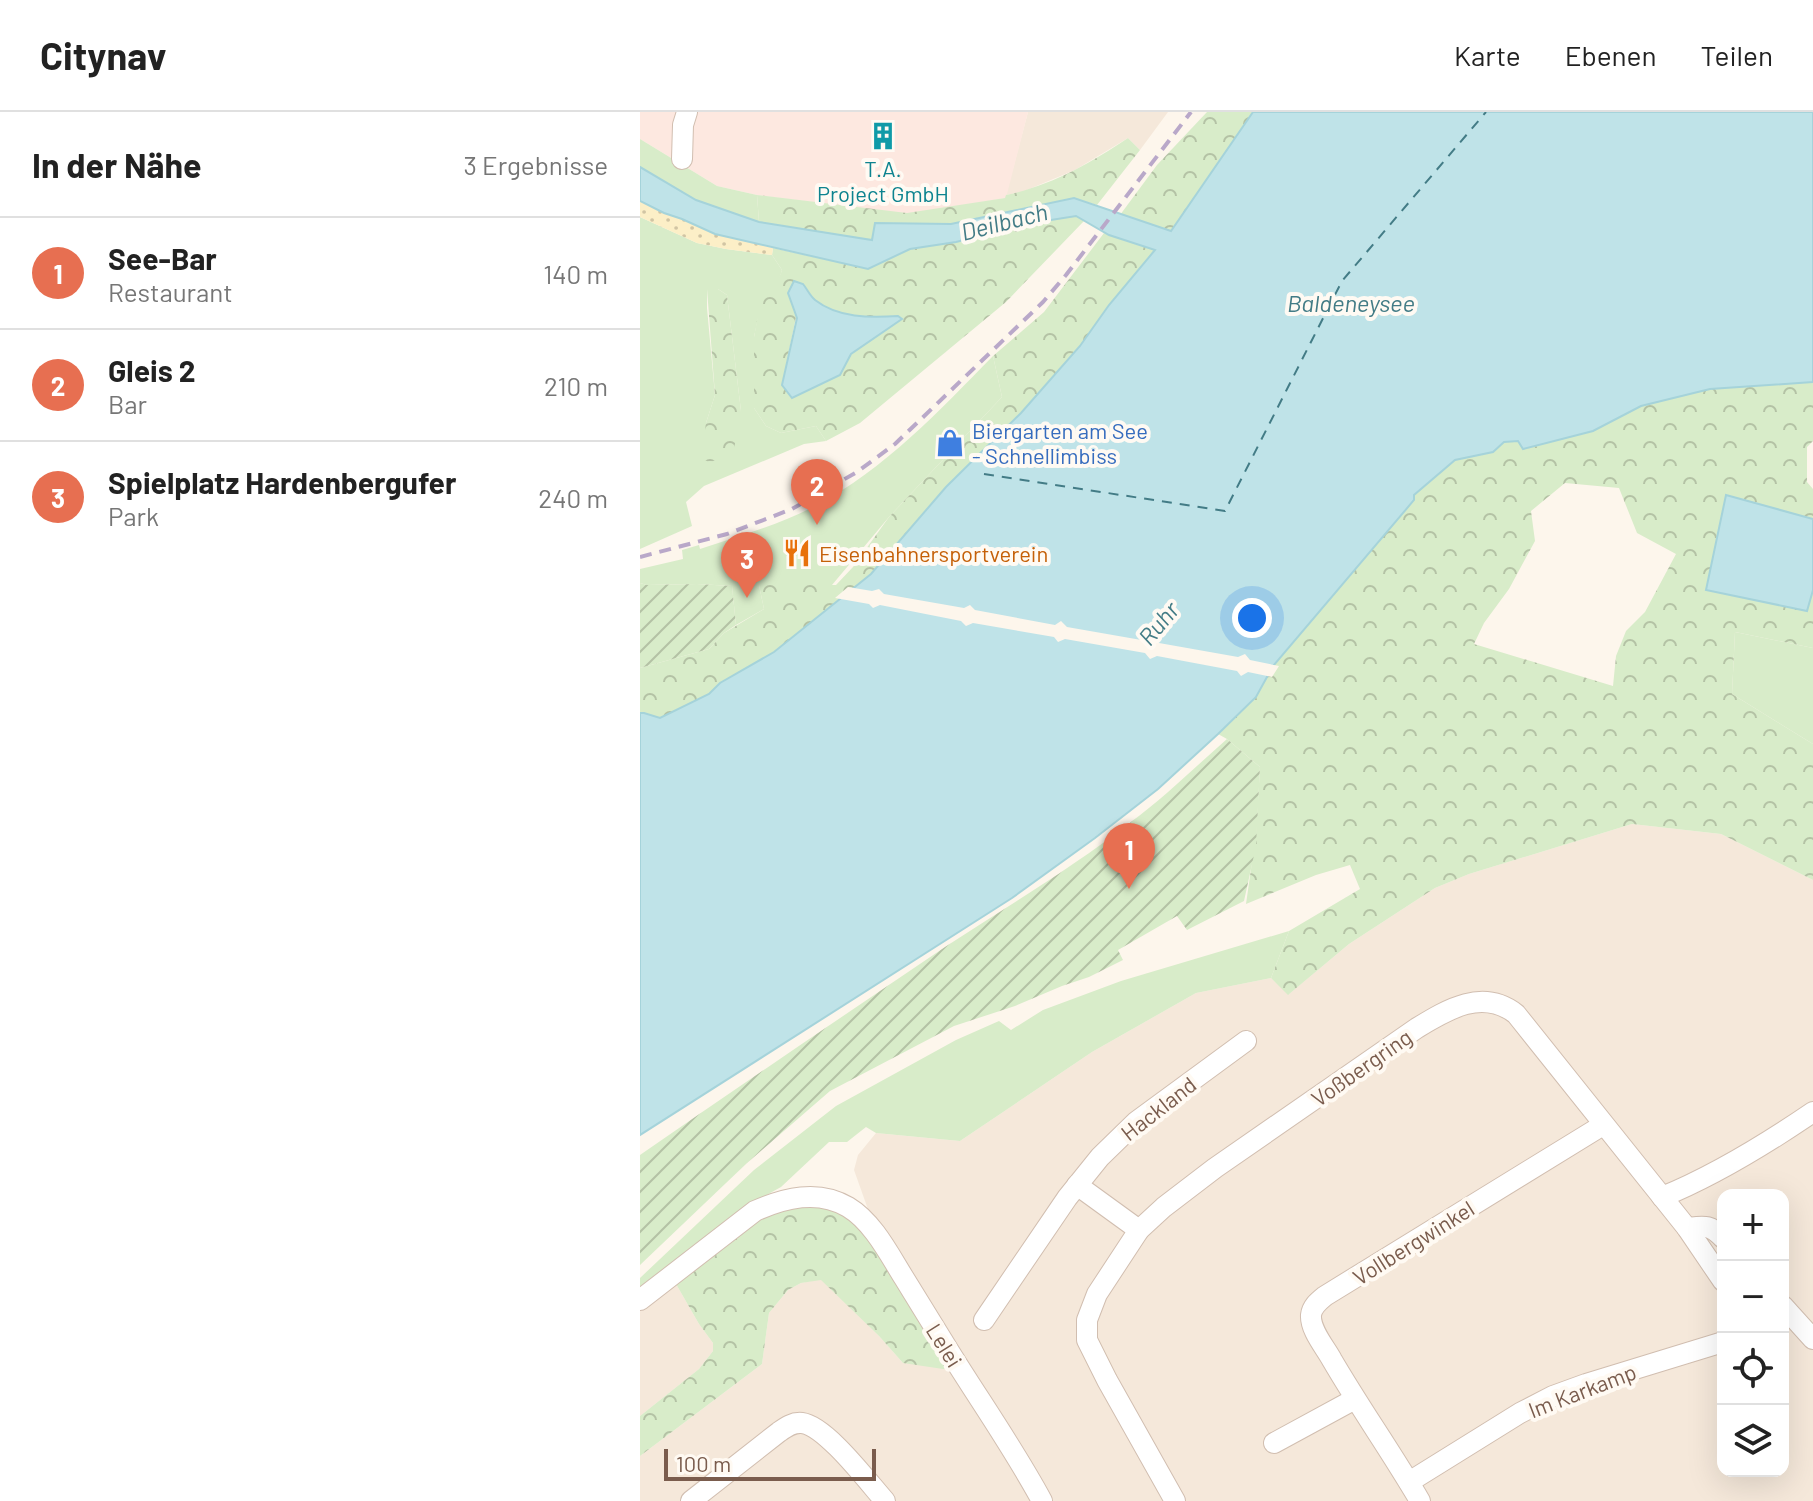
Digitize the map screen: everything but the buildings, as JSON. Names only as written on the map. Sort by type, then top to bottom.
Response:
[{"type":"street","points":[[682,159],[683,125],[687,112]]},
{"type":"street","name":"Voßbergring","points":[[1175,1501],[1087,1340],[1087,1320],[1097,1294],[1139,1230],[1185,1190],[1437,1015],[1481,1001],[1499,1003],[1516,1014],[1662,1197]]},
{"type":"street","name":"Hackland","points":[[984,1320],[1077,1185],[1100,1157],[1137,1121],[1246,1041]]},
{"type":"street","points":[[1717,1272],[1662,1197],[1758,1148],[1813,1112]]},
{"type":"street","name":"Vollbergwinkel","points":[[1420,1501],[1355,1399],[1312,1323],[1311,1313],[1315,1304],[1603,1125]]},
{"type":"street","points":[[1077,1185],[1139,1230]]},
{"type":"street","name":"Lelei","points":[[640,1300],[755,1211],[786,1199],[815,1197],[835,1201],[857,1213],[874,1233],[1024,1467],[1042,1501]]},
{"type":"street","points":[[1687,1228],[1709,1226],[1717,1232]]},
{"type":"street","points":[[1791,1326],[1813,1339]]},
{"type":"street","name":"Im Karkamp","points":[[1409,1482],[1553,1396],[1717,1344]]},
{"type":"street","points":[[1274,1443],[1355,1399]]},
{"type":"street","points":[[691,1501],[788,1425],[799,1422],[824,1434],[885,1501]]},
{"type":"shaded area","points":[[640,112],[1028,112],[1006,198],[909,214],[757,195],[717,186],[640,139]]},
{"type":"shaded area","points":[[1028,112],[1168,112],[1140,150],[1128,138],[1075,170],[1022,192],[1006,195]]},
{"type":"shaded area","points":[[1632,824],[1721,834],[1813,880],[1813,1501],[640,1501],[640,1456],[762,1364],[769,1313],[788,1290],[801,1283],[821,1279],[903,1363],[875,1229],[854,1170],[858,1155],[876,1133],[960,1141],[1092,1052],[1196,993],[1271,978],[1289,994],[1349,944],[1435,888],[1469,874]]},
{"type":"shaded area","points":[[676,1284],[713,1343],[713,1351],[699,1369],[640,1416],[640,1310]]},
{"type":"green space","points":[[1207,112],[1253,112],[1171,231],[1120,215],[1157,165]]},
{"type":"green space","points":[[1128,138],[1140,150],[1097,205],[1074,198],[951,224],[875,223],[873,240],[759,222],[757,195],[907,213],[1005,198],[1006,195],[1070,172]]},
{"type":"green space","points":[[640,139],[717,186],[757,195],[759,222],[696,200],[640,167]]},
{"type":"green space","points":[[1076,216],[1084,221],[1006,302],[860,423],[826,441],[816,426],[781,433],[766,426],[754,408],[754,337],[758,315],[751,300],[758,289],[777,280],[782,270],[772,255],[773,248],[868,269],[910,249],[956,242],[1032,223]],"holes":[[[803,284],[815,300],[844,314],[898,316],[850,354],[840,375],[782,384]]]},
{"type":"green space","points":[[640,217],[697,243],[772,255],[782,270],[777,282],[765,285],[754,337],[754,408],[766,426],[781,433],[816,426],[826,441],[804,444],[704,486],[686,502],[692,526],[640,549]],"holes":[[[707,289],[718,289],[727,295],[741,411],[706,423],[715,395]]]},
{"type":"green space","points":[[1104,233],[1156,250],[1109,305],[1080,346],[1021,413],[946,487],[871,574],[774,652],[720,683],[709,694],[660,718],[640,713],[640,668],[709,649],[724,633],[764,609],[759,585],[836,585],[889,517],[1002,397],[993,356],[1044,312]]},
{"type":"green space","points":[[707,289],[718,289],[727,295],[741,411],[734,449],[718,460],[709,461],[701,458],[706,423],[715,395]]},
{"type":"green space","points":[[993,356],[1002,397],[889,517],[832,585],[759,585],[764,609],[736,625],[732,586],[640,583],[640,569],[683,559],[682,550],[699,545],[700,549],[773,525],[841,491],[910,438]]},
{"type":"green space","points":[[1813,382],[1813,441],[1807,447],[1807,482],[1813,489],[1813,519],[1726,496],[1706,590],[1807,611],[1813,590],[1813,648],[1735,632],[1732,694],[1813,744],[1813,880],[1721,834],[1632,824],[1469,874],[1435,888],[1349,944],[1288,995],[1271,978],[1289,931],[1360,889],[1350,865],[1316,875],[1246,904],[1256,834],[1260,767],[1218,734],[1256,697],[1273,666],[1414,500],[1413,495],[1455,460],[1493,452],[1504,442],[1518,441],[1524,449],[1593,431],[1641,406],[1710,389]],"holes":[[[1565,483],[1619,488],[1637,533],[1676,554],[1645,612],[1626,631],[1616,656],[1613,686],[1474,644],[1535,541],[1531,511]]]},
{"type":"green space","points":[[640,583],[732,586],[736,625],[709,649],[640,668]]},
{"type":"green space","points":[[1735,632],[1813,648],[1813,744],[1732,694]]},
{"type":"green space","points":[[1227,739],[1260,767],[1256,846],[1244,901],[1187,930],[1177,916],[1118,950],[1123,960],[1015,1006],[954,1026],[830,1091],[747,1163],[640,1265],[640,1155],[1109,839]]},
{"type":"green space","points":[[1289,931],[1271,978],[1196,993],[1092,1052],[960,1141],[876,1133],[866,1127],[847,1142],[829,1142],[781,1187],[747,1206],[640,1290],[640,1278],[754,1170],[836,1106],[956,1040],[999,1021],[1011,1030],[1043,1010],[1121,981]]},
{"type":"green space","points":[[814,1205],[845,1217],[867,1235],[958,1369],[903,1363],[821,1280],[801,1283],[788,1290],[769,1313],[762,1364],[640,1456],[640,1416],[699,1369],[713,1351],[713,1343],[676,1284],[763,1218],[789,1206]]},
{"type":"sand","points":[[640,201],[715,234],[773,248],[772,255],[697,243],[640,217]]},
{"type":"water","name":"Baldeneysee","points":[[1253,112],[1813,112],[1813,382],[1710,389],[1641,406],[1593,431],[1523,449],[1518,441],[1504,442],[1493,452],[1455,460],[1414,495],[1414,500],[1273,666],[1256,697],[1158,789],[1012,898],[640,1135],[640,713],[660,718],[709,694],[720,683],[774,652],[871,574],[946,487],[1021,413],[1080,346],[1155,250],[1109,235],[1076,216],[910,249],[868,269],[715,234],[664,213],[640,201],[640,167],[696,200],[759,222],[872,240],[875,223],[951,224],[1074,198],[1171,231]]},
{"type":"water","points":[[794,281],[803,284],[824,306],[844,314],[898,316],[902,319],[851,354],[840,375],[792,398],[782,385],[797,318],[788,293]]},
{"type":"water","points":[[1726,495],[1813,519],[1813,590],[1807,611],[1706,590]]},
{"type":"pier","points":[[848,587],[872,591],[879,589],[884,594],[964,608],[970,605],[975,610],[1055,625],[1061,621],[1067,627],[1147,641],[1154,638],[1159,643],[1238,657],[1245,654],[1250,660],[1279,666],[1272,677],[1248,672],[1241,676],[1237,671],[1157,656],[1150,659],[1145,653],[1065,639],[1058,642],[1054,637],[973,623],[966,626],[961,621],[880,605],[873,608],[869,604],[835,598]]},
{"type":"ferry route","points":[[984,474],[1225,511],[1342,281],[1486,112]]},
{"type":"railway","points":[[640,557],[727,534],[792,509],[857,472],[895,444],[1043,302],[1191,112]]},
{"type":"place","name":"T.A. Project GmbH","points":[[883,136]]},
{"type":"place","name":"Biergarten am See - Schnellimbiss","points":[[950,443]]},
{"type":"place","name":"Gleis 2","points":[[817,525]]},
{"type":"place","name":"Eisenbahnersportverein","points":[[797,553]]},
{"type":"place","name":"Spielplatz Hardenbergufer","points":[[747,598]]},
{"type":"place","name":"See-Bar","points":[[1129,889]]},
{"type":"water label","name":"Deilbach","points":[[1004,221]]},
{"type":"water label","name":"Ruhr","points":[[1158,623]]}]
